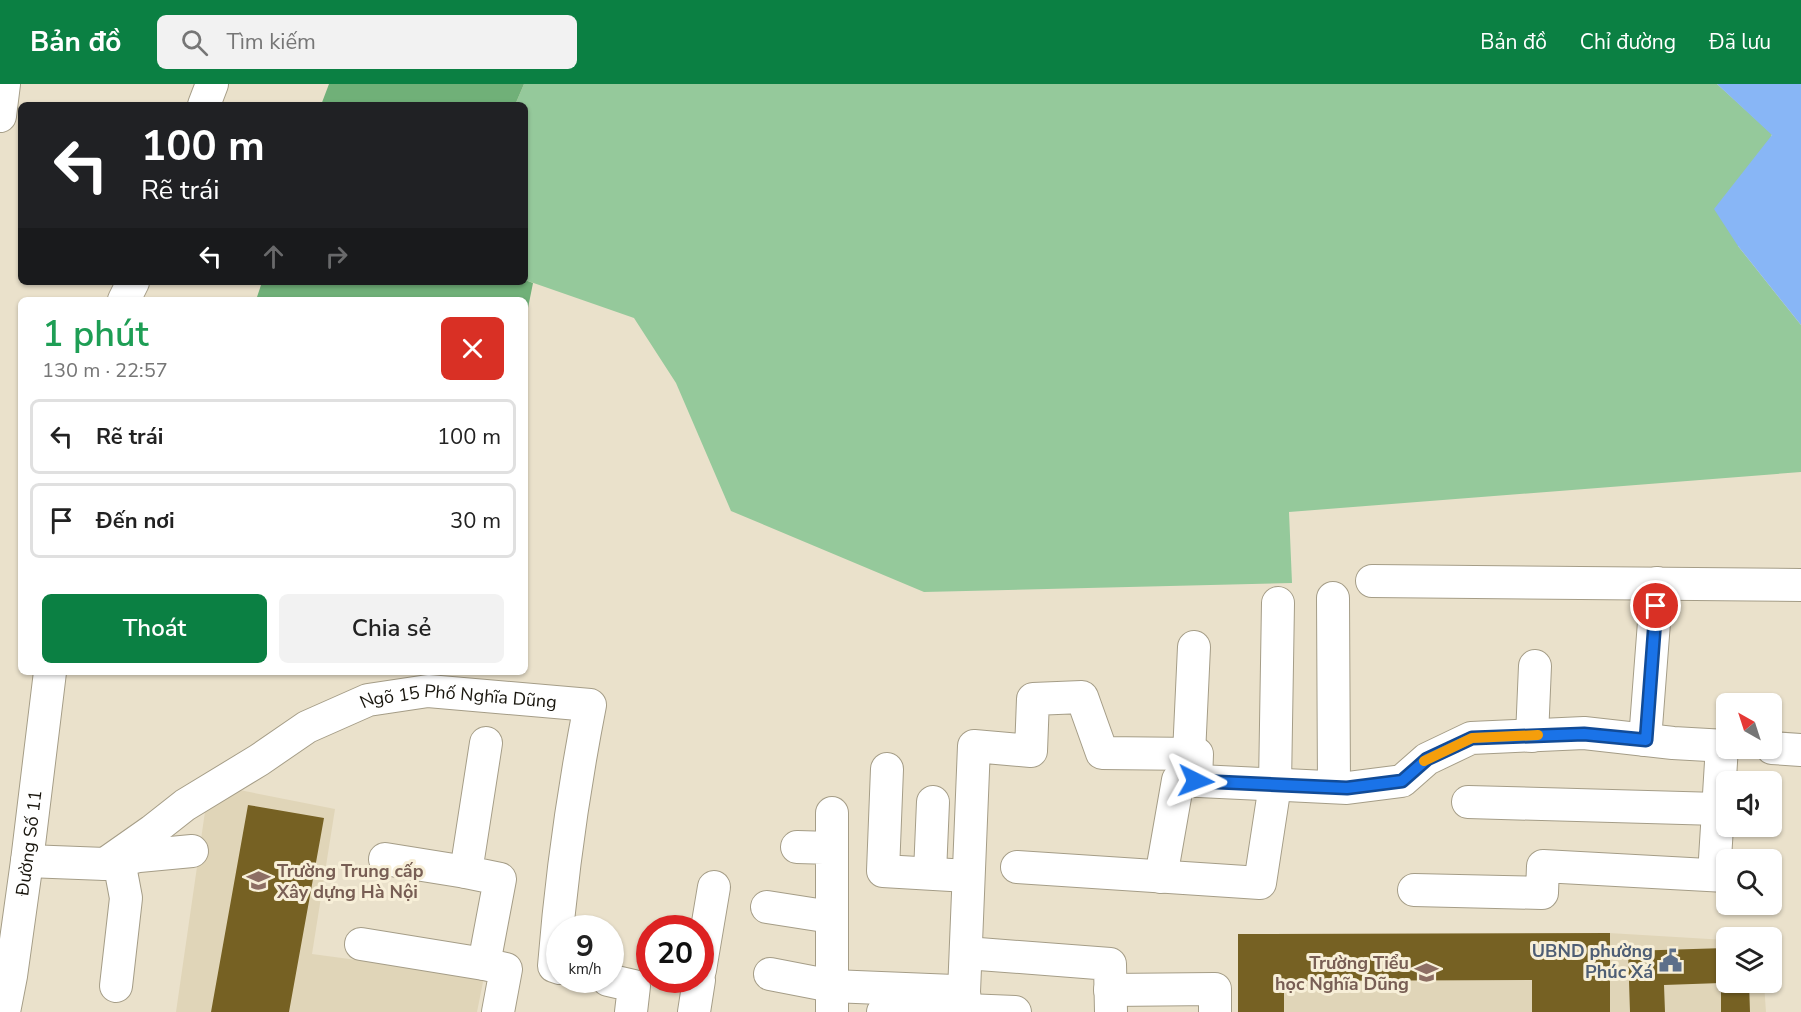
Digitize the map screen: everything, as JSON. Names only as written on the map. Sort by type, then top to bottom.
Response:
[{"type":"lane","points":[[0,116],[4,84]]},
{"type":"lane","points":[[205,102],[212,84]]},
{"type":"lane","points":[[1372,581],[1801,585]]},
{"type":"lane","points":[[1646,740],[1657,583]]},
{"type":"lane","points":[[1334,598],[1334,787]]},
{"type":"lane","points":[[1017,867],[1260,883],[1275,785],[1278,603]]},
{"type":"lane","points":[[1161,877],[1178,780],[1192,767],[1194,647]]},
{"type":"lane","points":[[1532,736],[1535,666]]},
{"type":"lane","name":"Đường Số 11","points":[[4,1012],[27,861],[50,675]]},
{"type":"lane","name":"Ngõ 15 Phố Nghĩa Dũng","points":[[112,863],[185,805],[259,760],[307,727],[368,700],[428,691],[590,705],[577,771],[558,915]]},
{"type":"lane","points":[[965,1001],[974,746],[1031,751],[1033,699],[1082,697],[1102,753],[1192,767],[1275,785],[1347,788],[1402,781],[1427,759],[1472,738],[1584,734],[1716,745]]},
{"type":"lane","points":[[466,872],[486,743]]},
{"type":"lane","points":[[1782,749],[1801,750]]},
{"type":"lane","points":[[883,871],[887,768]]},
{"type":"lane","points":[[1468,801],[1716,809]]},
{"type":"lane","points":[[930,873],[933,802]]},
{"type":"lane","points":[[832,813],[832,999]]},
{"type":"lane","points":[[797,847],[832,859],[883,871],[968,876]]},
{"type":"lane","points":[[27,861],[112,863],[171,851],[192,851]]},
{"type":"lane","points":[[385,859],[500,879],[484,964]]},
{"type":"lane","points":[[112,863],[126,898],[116,986]]},
{"type":"lane","points":[[1414,890],[1542,893],[1543,866],[1716,875]]},
{"type":"lane","points":[[709,915],[714,887]]},
{"type":"lane","points":[[767,908],[831,917]]},
{"type":"lane","points":[[361,944],[506,969],[498,1012]]},
{"type":"lane","points":[[966,953],[1110,964],[1111,1001],[1215,989],[1215,1012]]},
{"type":"lane","points":[[770,974],[832,999],[965,1001],[1015,1012]]},
{"type":"lane","points":[[624,984],[634,986],[631,1012]]},
{"type":"lane","points":[[694,1012],[697,993]]},
{"type":"lane","points":[[883,1012],[965,1001]]},
{"type":"shaded area","name":"Trường Trung cấp Xây dựng Hà Nội","points":[[209,784],[335,809],[312,954],[484,977],[477,1012],[176,1012]]},
{"type":"shaded area","name":"Trường Tiểu học Nghĩa Dũng","points":[[1609,933],[1716,939],[1716,993],[1765,993],[1766,1012],[1238,1012],[1238,934]]},
{"type":"green space","points":[[329,84],[524,84],[516,102],[322,102]]},
{"type":"green space","points":[[524,84],[1717,84],[1772,134],[1738,246],[1801,325],[1801,472],[1289,512],[1292,583],[924,592],[731,511],[676,383],[634,318],[528,281],[528,102],[516,102]]},
{"type":"green space","points":[[528,281],[533,283],[528,308],[528,297],[257,297],[261,285],[528,285]]},
{"type":"water","points":[[1717,84],[1801,84],[1801,325],[1738,246],[1714,209],[1772,135]]},
{"type":"building","points":[[248,805],[324,818],[289,1012],[211,1012]]},
{"type":"building","name":"Trường Tiểu học Nghĩa Dũng","points":[[1610,933],[1610,1012],[1532,1012],[1532,980],[1284,981],[1284,1012],[1238,1012],[1238,934]]},
{"type":"building","points":[[1716,948],[1716,983],[1664,985],[1665,1012],[1630,1012],[1628,951]]},
{"type":"building","points":[[1721,993],[1749,993],[1750,1012],[1721,1012]]},
{"type":"slow traffic","points":[[1424,761],[1472,738],[1538,735]]},
{"type":"place","name":"Trường Trung cấp Xây dựng Hà Nội","points":[[259,881]]},
{"type":"place","name":"UBND phường Phúc Xá","points":[[1671,961]]},
{"type":"place","name":"Trường Tiểu học Nghĩa Dũng","points":[[1427,973]]},
{"type":"route","points":[[1196,781],[1347,788],[1402,781],[1427,759],[1472,738],[1584,734],[1646,740],[1656,606]]}]
